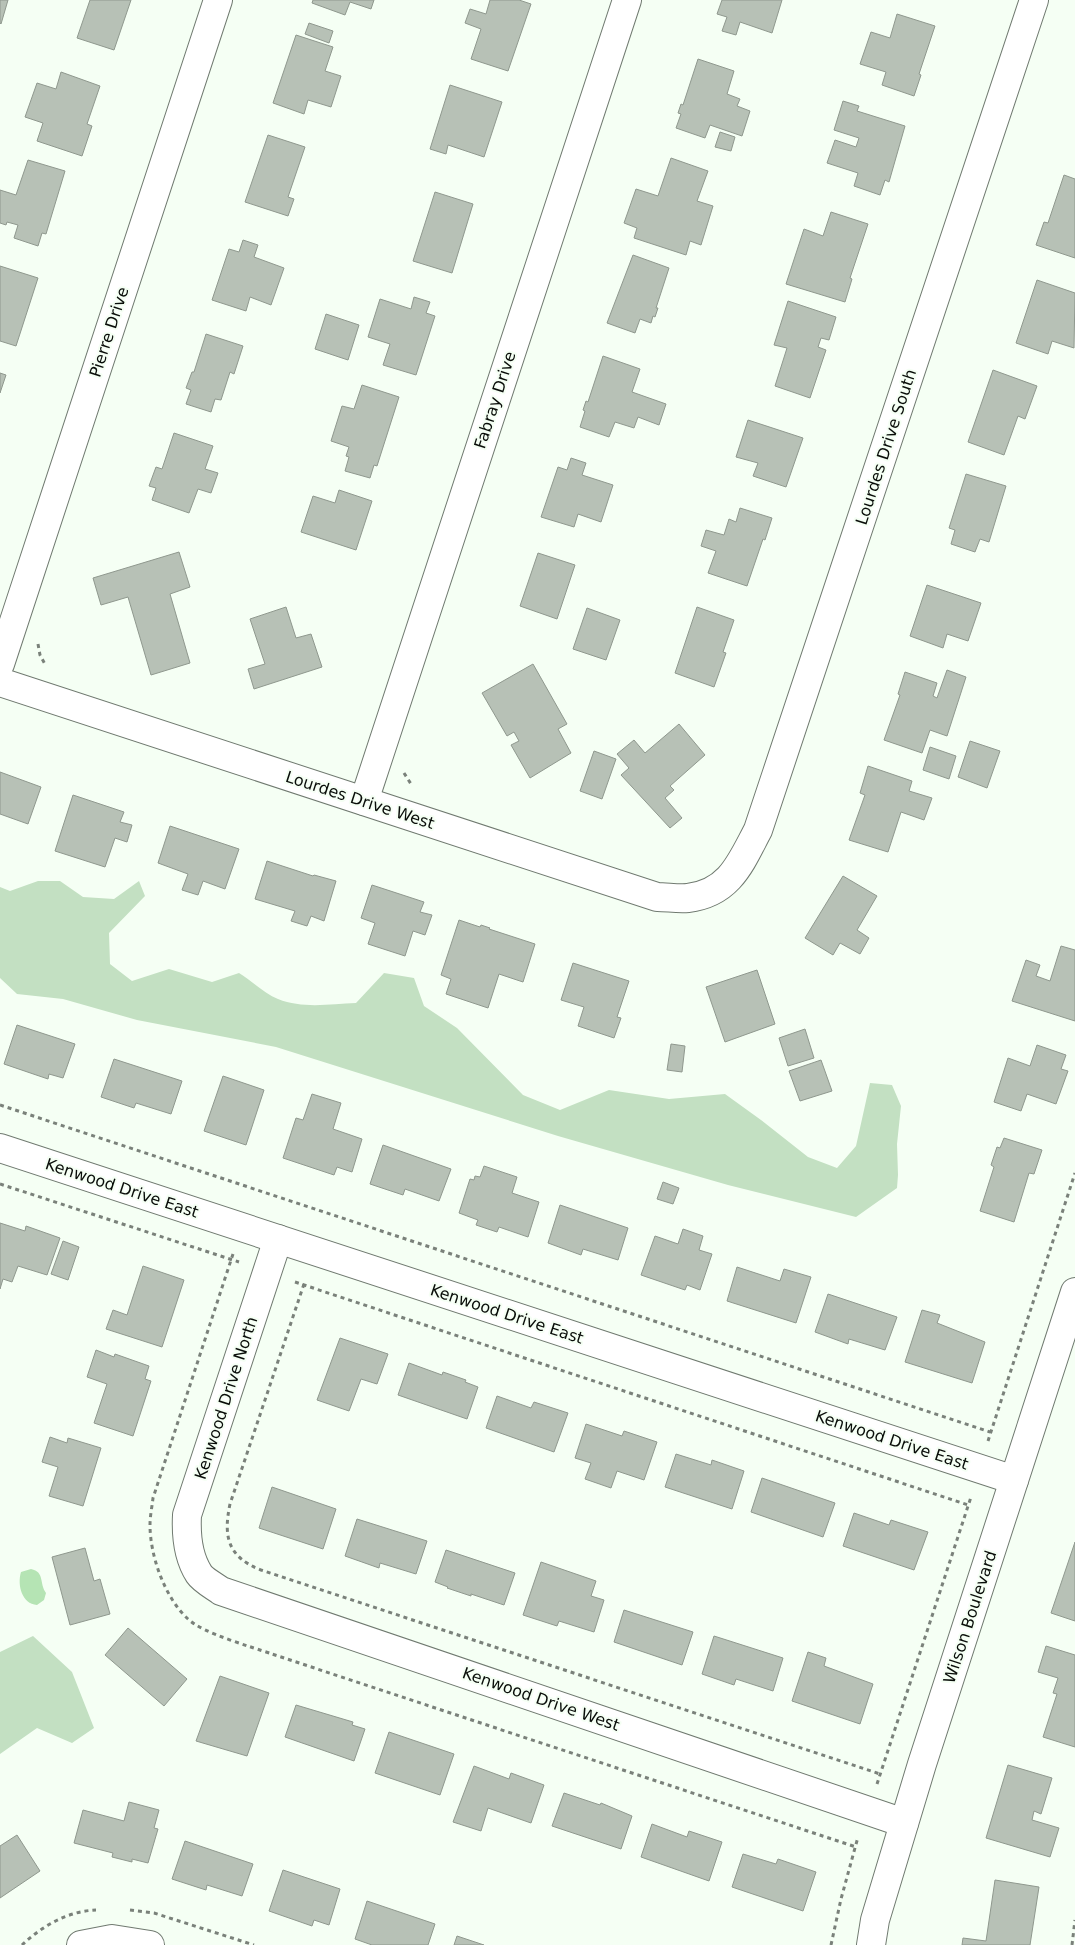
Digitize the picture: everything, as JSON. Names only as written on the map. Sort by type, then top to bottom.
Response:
[{"type":"street","name":"Pierre Drive","points":[[0,664],[218,0]]},
{"type":"street","name":"Fabray Drive","points":[[364,801],[627,0]]},
{"type":"street","name":"Lourdes Drive South","points":[[721,885],[735,874],[758,830],[1034,0]]},
{"type":"street","name":"Lourdes Drive West","points":[[0,682],[657,897],[689,898],[721,885]]},
{"type":"street","name":"Kenwood Drive East","points":[[0,1148],[1014,1480]]},
{"type":"street","name":"Kenwood Drive North","points":[[192,1558],[186,1532],[188,1515],[278,1239]]},
{"type":"street","name":"Wilson Boulevard","points":[[871,1945],[876,1920],[904,1823],[1075,1292]]},
{"type":"street","name":"Kenwood Drive West","points":[[192,1558],[199,1575],[221,1591],[904,1823]]},
{"type":"street","points":[[81,1945],[112,1939],[150,1945]]},
{"type":"path","points":[[38,638],[40,655],[45,665],[51,671]]},
{"type":"path","points":[[403,766],[403,772],[413,787]]},
{"type":"path","points":[[0,1105],[990,1432]]},
{"type":"path","points":[[831,1945],[841,1899],[860,1831],[980,1469],[990,1432],[1075,1173]]},
{"type":"path","points":[[0,1184],[968,1505]]},
{"type":"path","points":[[315,1252],[230,1504],[226,1520],[227,1535],[238,1558],[248,1565],[261,1570],[880,1774]]},
{"type":"path","points":[[1072,1945],[1075,1920]]},
{"type":"shaded area","points":[[38,881],[60,881],[83,897],[114,899],[139,881],[145,896],[109,933],[110,964],[132,981],[169,969],[212,982],[239,973],[278,999],[297,1004],[317,1005],[356,1003],[384,973],[414,978],[424,1006],[457,1028],[523,1095],[560,1110],[609,1090],[669,1099],[725,1094],[808,1157],[837,1168],[856,1146],[870,1083],[892,1085],[901,1106],[897,1144],[897,1188],[856,1217],[728,1185],[558,1136],[276,1047],[137,1020],[63,999],[17,994],[0,978],[0,887],[10,891]]},
{"type":"shaded area","points":[[31,1569],[40,1575],[46,1593],[44,1600],[37,1605],[24,1598],[20,1588],[21,1572]]},
{"type":"shaded area","points":[[33,1636],[72,1672],[94,1728],[72,1743],[37,1728],[0,1754],[0,1652]]},
{"type":"building","points":[[0,0],[8,0],[1,24],[0,23]]},
{"type":"building","points":[[90,0],[131,0],[114,50],[77,38]]},
{"type":"building","points":[[313,0],[374,0],[371,9],[350,2],[345,15],[312,3]]},
{"type":"building","points":[[490,0],[519,0],[531,4],[508,71],[471,59],[481,29],[465,23],[470,9],[486,14]]},
{"type":"building","points":[[722,0],[782,0],[772,33],[740,22],[736,35],[722,31],[727,17],[717,14]]},
{"type":"building","points":[[897,14],[935,26],[919,74],[921,75],[914,96],[882,85],[886,72],[860,64],[871,32],[890,38]]},
{"type":"building","points":[[309,23],[333,31],[329,43],[305,34]]},
{"type":"building","points":[[296,35],[333,47],[325,71],[341,76],[331,107],[308,100],[304,114],[273,103]]},
{"type":"building","points":[[698,59],[734,71],[727,94],[740,99],[737,106],[750,111],[742,136],[710,125],[705,138],[676,128],[681,114],[678,113],[681,104],[683,105]]},
{"type":"building","points":[[61,72],[100,86],[87,124],[92,126],[82,156],[37,141],[43,123],[25,117],[37,83],[56,89]]},
{"type":"building","points":[[450,85],[502,102],[484,157],[448,145],[446,154],[430,149]]},
{"type":"building","points":[[843,101],[859,106],[857,111],[905,126],[889,182],[885,180],[880,195],[854,186],[858,173],[827,163],[835,140],[856,147],[859,138],[834,130]]},
{"type":"building","points":[[720,132],[735,137],[731,151],[715,147]]},
{"type":"building","points":[[268,135],[305,147],[288,197],[294,199],[288,216],[245,202]]},
{"type":"building","points":[[671,158],[708,171],[697,201],[713,206],[701,245],[690,241],[686,255],[634,238],[637,228],[624,223],[636,189],[658,196]]},
{"type":"building","points":[[28,160],[65,171],[46,234],[42,233],[38,246],[14,238],[18,225],[7,222],[6,225],[0,223],[0,190],[16,195]]},
{"type":"building","points":[[1064,175],[1075,179],[1075,258],[1036,245],[1044,222],[1048,223]]},
{"type":"building","points":[[435,192],[473,204],[452,273],[413,261]]},
{"type":"building","points":[[831,212],[868,224],[850,278],[852,279],[845,302],[786,284],[804,229],[823,236]]},
{"type":"building","points":[[243,240],[258,245],[254,257],[284,268],[271,305],[250,297],[246,311],[212,300],[229,249],[239,252]]},
{"type":"building","points":[[633,255],[669,268],[656,308],[658,308],[655,317],[653,316],[651,323],[640,319],[635,333],[607,323]]},
{"type":"building","points":[[0,266],[38,278],[16,346],[0,341]]},
{"type":"building","points":[[1037,280],[1075,293],[1074,348],[1052,341],[1048,354],[1016,343]]},
{"type":"building","points":[[414,297],[430,302],[426,313],[435,316],[416,375],[383,365],[390,344],[368,337],[380,299],[411,309]]},
{"type":"building","points":[[788,301],[836,317],[829,340],[821,338],[818,347],[826,350],[810,398],[775,386],[787,348],[774,345]]},
{"type":"building","points":[[326,314],[359,325],[348,360],[315,349]]},
{"type":"building","points":[[206,334],[243,346],[234,374],[230,372],[221,400],[215,399],[211,412],[186,404],[191,390],[186,388],[192,372],[194,372]]},
{"type":"building","points":[[603,356],[640,369],[632,392],[666,404],[659,425],[638,417],[634,428],[615,422],[609,437],[580,427],[585,411],[583,410],[586,401],[588,402]]},
{"type":"building","points":[[993,370],[1037,386],[1025,419],[1018,416],[1004,455],[968,442]]},
{"type":"building","points":[[0,373],[6,375],[0,393]]},
{"type":"building","points":[[362,385],[399,397],[377,466],[374,465],[370,478],[345,471],[349,457],[346,456],[349,447],[331,441],[342,406],[354,409]]},
{"type":"building","points":[[748,420],[803,438],[786,487],[753,476],[758,463],[736,457]]},
{"type":"building","points":[[174,433],[213,446],[205,469],[218,473],[211,493],[198,489],[189,513],[152,500],[156,488],[149,486],[156,467],[162,469]]},
{"type":"building","points":[[571,458],[586,463],[582,475],[613,485],[601,522],[578,514],[574,527],[541,517],[558,467],[567,470]]},
{"type":"building","points":[[966,474],[1006,486],[989,542],[980,539],[975,552],[951,544],[955,530],[949,528]]},
{"type":"building","points":[[339,490],[372,501],[356,550],[301,532],[313,496],[335,503]]},
{"type":"building","points":[[740,508],[772,518],[747,586],[708,573],[716,551],[701,546],[706,530],[724,535],[729,519],[736,522]]},
{"type":"building","points":[[179,552],[190,587],[170,594],[190,663],[151,675],[128,597],[101,605],[93,578]]},
{"type":"building","points":[[538,553],[575,565],[557,619],[520,606]]},
{"type":"building","points":[[927,585],[981,603],[968,641],[947,634],[943,648],[910,636]]},
{"type":"building","points":[[286,607],[296,638],[311,634],[322,667],[254,689],[248,669],[265,664],[250,619]]},
{"type":"building","points":[[697,607],[734,620],[723,652],[726,653],[714,687],[675,673]]},
{"type":"building","points":[[587,608],[620,620],[606,660],[573,649]]},
{"type":"building","points":[[533,664],[567,724],[558,729],[571,753],[530,778],[511,745],[519,741],[514,732],[507,736],[482,693]]},
{"type":"building","points":[[947,670],[966,677],[947,736],[930,730],[922,753],[884,740],[900,695],[898,694],[905,672],[937,683],[933,696],[937,698]]},
{"type":"building","points":[[679,724],[705,755],[670,786],[674,790],[665,798],[682,818],[670,828],[621,775],[629,768],[617,754],[634,740],[645,753]]},
{"type":"building","points":[[970,741],[1000,751],[987,788],[958,777]]},
{"type":"building","points":[[930,747],[956,756],[949,779],[923,770]]},
{"type":"building","points":[[594,751],[616,759],[602,799],[580,791]]},
{"type":"building","points":[[868,766],[912,781],[909,791],[932,798],[924,820],[901,812],[888,852],[849,840],[865,795],[860,793]]},
{"type":"building","points":[[0,772],[41,787],[28,824],[0,814]]},
{"type":"building","points":[[73,795],[124,812],[120,822],[132,825],[127,842],[115,838],[105,867],[55,851]]},
{"type":"building","points":[[170,826],[239,849],[225,889],[203,881],[198,895],[182,890],[188,874],[158,863]]},
{"type":"building","points":[[267,861],[313,876],[336,881],[324,921],[311,916],[307,926],[291,921],[295,911],[255,899]]},
{"type":"building","points":[[843,876],[877,896],[857,930],[869,938],[860,954],[840,943],[833,955],[805,938]]},
{"type":"building","points":[[372,885],[424,902],[420,912],[432,915],[425,935],[413,931],[405,956],[368,944],[375,923],[361,918]]},
{"type":"building","points":[[459,920],[480,927],[481,925],[535,944],[523,982],[499,974],[488,1008],[446,994],[451,979],[441,975]]},
{"type":"building","points":[[1061,946],[1075,950],[1075,1021],[1012,1001],[1026,960],[1040,965],[1036,976],[1050,981]]},
{"type":"building","points":[[573,963],[629,981],[617,1017],[621,1018],[614,1038],[578,1026],[584,1007],[561,1000]]},
{"type":"building","points":[[757,970],[775,1024],[725,1042],[706,987]]},
{"type":"building","points":[[17,1025],[75,1044],[63,1078],[49,1074],[48,1079],[4,1064]]},
{"type":"building","points":[[805,1029],[814,1058],[788,1066],[779,1038]]},
{"type":"building","points":[[671,1044],[685,1046],[682,1072],[667,1070]]},
{"type":"building","points":[[1037,1045],[1066,1055],[1061,1069],[1068,1071],[1056,1104],[1027,1094],[1021,1111],[994,1102],[1008,1058],[1030,1066]]},
{"type":"building","points":[[114,1059],[182,1081],[171,1114],[136,1103],[134,1108],[101,1097]]},
{"type":"building","points":[[821,1060],[832,1091],[800,1101],[789,1071]]},
{"type":"building","points":[[223,1076],[264,1090],[246,1145],[204,1131]]},
{"type":"building","points":[[312,1094],[341,1103],[333,1129],[362,1139],[352,1172],[337,1167],[334,1175],[283,1158],[296,1118],[303,1120]]},
{"type":"building","points":[[1004,1138],[1042,1150],[1034,1174],[1029,1173],[1014,1222],[980,1211],[994,1167],[991,1165],[997,1147],[1000,1148]]},
{"type":"building","points":[[383,1145],[451,1169],[439,1201],[405,1189],[403,1195],[370,1184]]},
{"type":"building","points":[[484,1166],[517,1177],[512,1193],[539,1202],[528,1237],[499,1227],[497,1232],[476,1225],[478,1220],[459,1213],[470,1179],[474,1180],[475,1176],[480,1177]]},
{"type":"building","points":[[663,1182],[679,1188],[673,1204],[657,1199]]},
{"type":"building","points":[[560,1205],[628,1228],[618,1260],[583,1249],[581,1255],[548,1243]]},
{"type":"building","points":[[0,1223],[25,1231],[26,1226],[60,1238],[47,1275],[18,1266],[12,1282],[3,1279],[0,1289]]},
{"type":"building","points":[[683,1229],[703,1236],[699,1250],[712,1254],[700,1290],[687,1285],[685,1290],[641,1275],[655,1236],[678,1244]]},
{"type":"building","points":[[63,1241],[79,1247],[68,1280],[51,1274]]},
{"type":"building","points":[[143,1266],[184,1280],[162,1347],[106,1329],[113,1310],[127,1315]]},
{"type":"building","points":[[737,1267],[780,1281],[784,1269],[811,1277],[796,1323],[727,1301]]},
{"type":"building","points":[[828,1294],[897,1317],[885,1350],[849,1339],[848,1344],[815,1332]]},
{"type":"building","points":[[922,1310],[940,1315],[937,1323],[985,1342],[972,1383],[905,1362]]},
{"type":"building","points":[[340,1338],[388,1354],[377,1384],[361,1379],[349,1411],[317,1400]]},
{"type":"building","points":[[96,1350],[114,1357],[115,1354],[149,1366],[145,1379],[151,1381],[133,1436],[94,1423],[107,1384],[87,1377]]},
{"type":"building","points":[[409,1363],[442,1375],[443,1372],[466,1380],[465,1382],[478,1387],[467,1419],[398,1395]]},
{"type":"building","points":[[497,1396],[531,1408],[534,1402],[568,1413],[554,1452],[486,1428]]},
{"type":"building","points":[[586,1424],[622,1436],[624,1431],[657,1442],[644,1480],[617,1471],[611,1488],[585,1479],[591,1463],[575,1458]]},
{"type":"building","points":[[50,1437],[67,1443],[68,1438],[101,1448],[83,1506],[49,1496],[58,1467],[42,1462]]},
{"type":"building","points":[[676,1454],[711,1465],[712,1460],[744,1471],[732,1509],[665,1487]]},
{"type":"building","points":[[762,1478],[835,1503],[823,1537],[751,1512]]},
{"type":"building","points":[[272,1487],[336,1509],[323,1549],[259,1528]]},
{"type":"building","points":[[854,1513],[889,1525],[891,1520],[928,1532],[914,1570],[843,1546]]},
{"type":"building","points":[[357,1519],[427,1541],[416,1574],[380,1563],[379,1568],[345,1556]]},
{"type":"building","points":[[1075,1542],[1075,1621],[1051,1613]]},
{"type":"building","points":[[85,1548],[94,1581],[100,1579],[110,1614],[70,1625],[52,1557]]},
{"type":"building","points":[[446,1550],[515,1573],[504,1605],[447,1588],[435,1582]]},
{"type":"building","points":[[541,1562],[596,1581],[591,1596],[604,1600],[594,1632],[559,1621],[557,1626],[523,1615]]},
{"type":"building","points":[[624,1610],[693,1632],[682,1665],[614,1642]]},
{"type":"building","points":[[128,1628],[187,1679],[164,1706],[105,1655]]},
{"type":"building","points":[[714,1636],[783,1658],[773,1691],[736,1679],[734,1685],[702,1674]]},
{"type":"building","points":[[1046,1646],[1075,1655],[1075,1747],[1043,1737],[1057,1694],[1053,1693],[1058,1678],[1038,1672]]},
{"type":"building","points":[[808,1652],[826,1658],[824,1666],[873,1684],[860,1724],[792,1701]]},
{"type":"building","points":[[220,1676],[269,1693],[247,1756],[196,1741]]},
{"type":"building","points":[[296,1705],[353,1722],[352,1725],[365,1729],[354,1761],[285,1737]]},
{"type":"building","points":[[389,1732],[454,1754],[440,1795],[375,1773]]},
{"type":"building","points":[[1008,1765],[1052,1778],[1041,1814],[1034,1811],[1032,1820],[1059,1828],[1050,1857],[986,1838]]},
{"type":"building","points":[[474,1766],[509,1779],[511,1773],[544,1785],[531,1823],[488,1808],[481,1831],[453,1822]]},
{"type":"building","points":[[564,1793],[600,1805],[601,1803],[632,1816],[621,1849],[552,1826]]},
{"type":"building","points":[[129,1802],[159,1810],[154,1828],[158,1829],[148,1863],[132,1859],[132,1862],[112,1857],[113,1853],[74,1843],[83,1810],[124,1821]]},
{"type":"building","points":[[652,1824],[687,1837],[689,1831],[722,1842],[709,1881],[641,1857]]},
{"type":"building","points":[[17,1835],[40,1871],[0,1898],[0,1846]]},
{"type":"building","points":[[185,1841],[253,1864],[242,1896],[207,1885],[206,1890],[172,1879]]},
{"type":"building","points":[[743,1854],[776,1864],[778,1859],[816,1872],[803,1911],[732,1887]]},
{"type":"building","points":[[283,1870],[340,1889],[329,1925],[314,1920],[312,1926],[269,1911]]},
{"type":"building","points":[[995,1880],[1039,1887],[1030,1945],[962,1945],[963,1938],[986,1941]]},
{"type":"building","points":[[367,1901],[435,1924],[428,1945],[372,1945],[355,1939]]},
{"type":"building","points":[[457,1936],[484,1945],[454,1945]]}]
